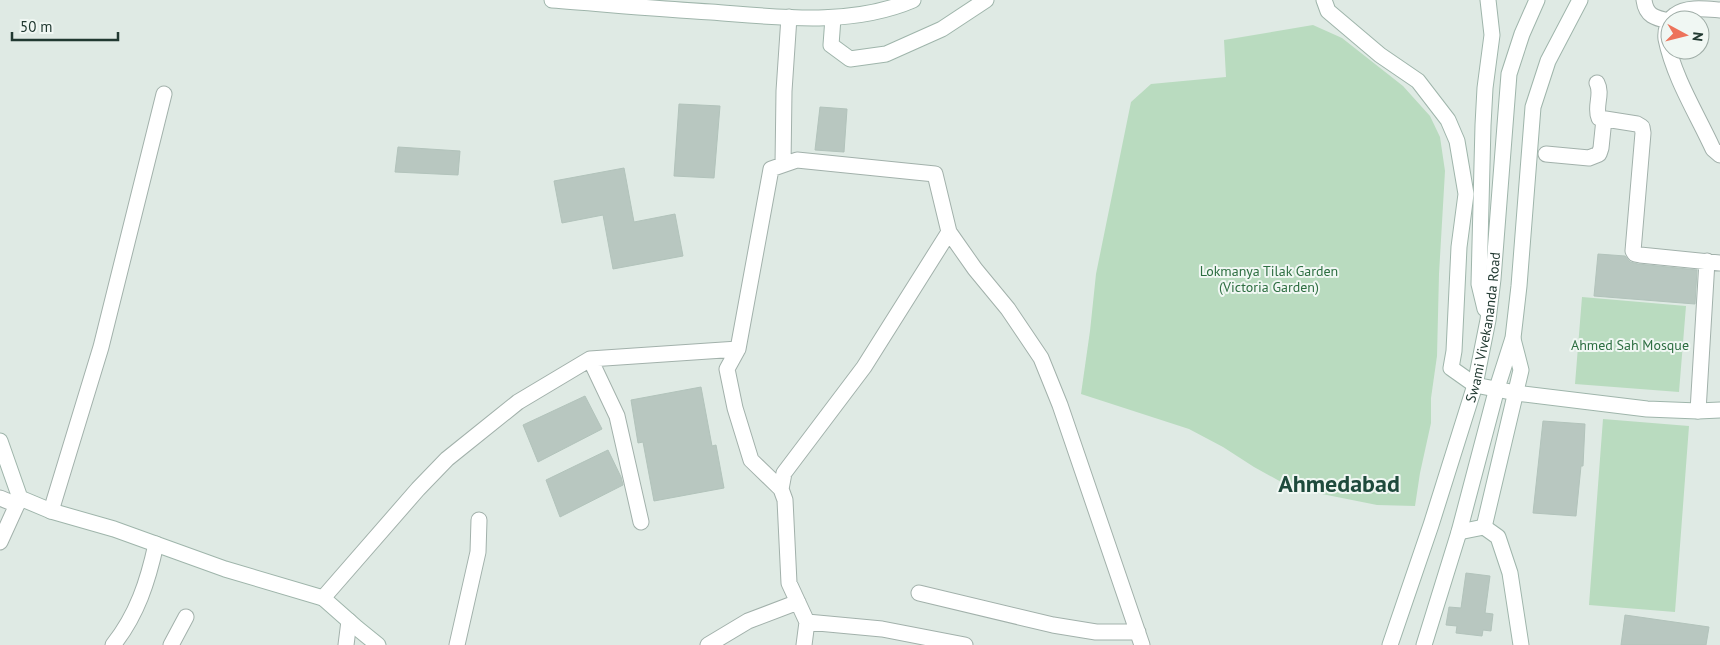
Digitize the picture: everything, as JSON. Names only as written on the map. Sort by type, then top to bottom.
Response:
[{"type":"street","points":[[552,0],[789,17],[833,18],[843,18],[901,6],[913,0]]},
{"type":"street","points":[[833,18],[831,45],[850,59],[886,54],[942,29],[986,0]]},
{"type":"street","points":[[1324,0],[1328,11],[1380,55],[1418,81],[1448,120],[1457,141],[1466,194],[1460,247],[1454,351],[1451,368],[1475,385],[1516,393],[1647,409],[1720,410]]},
{"type":"street","points":[[1488,0],[1492,35],[1485,88],[1479,284],[1488,320]]},
{"type":"street","name":"Swami Vivekananda Road","points":[[1390,645],[1475,385],[1488,320],[1495,259],[1509,74],[1522,34],[1537,0]]},
{"type":"street","points":[[1424,645],[1459,532],[1496,388],[1513,338],[1533,107],[1548,61],[1580,0]]},
{"type":"street","points":[[1644,0],[1646,10],[1652,17],[1660,19]]},
{"type":"street","points":[[783,165],[784,91],[789,17]]},
{"type":"street","points":[[1673,60],[1677,74],[1713,149],[1720,155]]},
{"type":"street","points":[[1596,83],[1599,92],[1597,114],[1599,118],[1637,124],[1642,127],[1632,251],[1640,255],[1713,262],[1698,411]]},
{"type":"street","points":[[51,511],[101,347],[164,94]]},
{"type":"street","points":[[1546,154],[1589,158],[1598,154],[1601,148],[1604,119]]},
{"type":"street","points":[[804,645],[806,622],[789,584],[785,500],[781,489],[751,460],[735,408],[727,369],[738,349],[771,169],[797,160],[935,174],[949,232],[975,269],[1008,309],[1041,358],[1060,405],[1140,638],[1053,625],[919,594]]},
{"type":"street","points":[[781,489],[784,474],[864,367],[949,232]]},
{"type":"street","points":[[1484,527],[1521,370],[1513,338]]},
{"type":"street","points":[[323,598],[418,489],[447,459],[518,402],[590,359],[738,349]]},
{"type":"street","points":[[590,359],[617,416],[641,522]]},
{"type":"street","points":[[0,441],[18,502],[0,542]]},
{"type":"street","points":[[0,498],[114,529],[225,569],[323,598],[378,645]]},
{"type":"street","points":[[457,645],[478,552],[478,520]]},
{"type":"street","points":[[1459,532],[1484,527],[1498,537],[1510,573],[1521,645]]},
{"type":"street","points":[[113,645],[127,627],[140,599],[150,572],[156,544]]},
{"type":"street","points":[[708,645],[748,621],[798,602]]},
{"type":"street","points":[[171,645],[186,617]]},
{"type":"street","points":[[346,645],[349,621]]},
{"type":"street","points":[[806,622],[882,629],[964,645]]},
{"type":"green space","name":"Lokmanya Tilak Garden (Victoria Garden)","points":[[1313,25],[1342,38],[1403,86],[1430,116],[1440,137],[1445,171],[1439,274],[1437,356],[1431,398],[1431,423],[1415,506],[1377,505],[1317,493],[1283,483],[1189,429],[1081,394],[1096,274],[1131,102],[1151,84],[1226,77],[1224,40]]},
{"type":"green space","name":"Ahmed Sah Mosque","points":[[1582,297],[1686,306],[1679,392],[1575,384]]},
{"type":"green space","points":[[1603,419],[1689,426],[1675,612],[1589,605]]},
{"type":"building","points":[[679,104],[720,106],[714,178],[674,176]]},
{"type":"building","points":[[820,107],[847,109],[844,152],[815,150]]},
{"type":"building","points":[[398,147],[460,151],[458,175],[395,172]]},
{"type":"building","points":[[624,168],[634,222],[675,214],[683,256],[613,269],[603,215],[562,223],[554,181]]},
{"type":"building","points":[[1598,254],[1625,256],[1630,262],[1638,264],[1697,270],[1695,304],[1594,296]]},
{"type":"building","points":[[701,387],[712,446],[716,445],[724,488],[654,501],[643,442],[638,443],[631,400]]},
{"type":"building","points":[[585,396],[602,429],[538,462],[523,425]]},
{"type":"building","points":[[1543,421],[1585,424],[1583,466],[1581,466],[1576,516],[1533,513]]},
{"type":"building","points":[[608,450],[623,485],[560,517],[546,480]]},
{"type":"building","points":[[1466,573],[1490,576],[1485,613],[1493,614],[1491,631],[1483,630],[1482,636],[1456,633],[1457,626],[1446,625],[1449,607],[1461,608]]},
{"type":"building","points":[[1625,615],[1709,627],[1706,645],[1621,645]]},
{"type":"district","name":"Ahmedabad","points":[[1339,483]]}]
